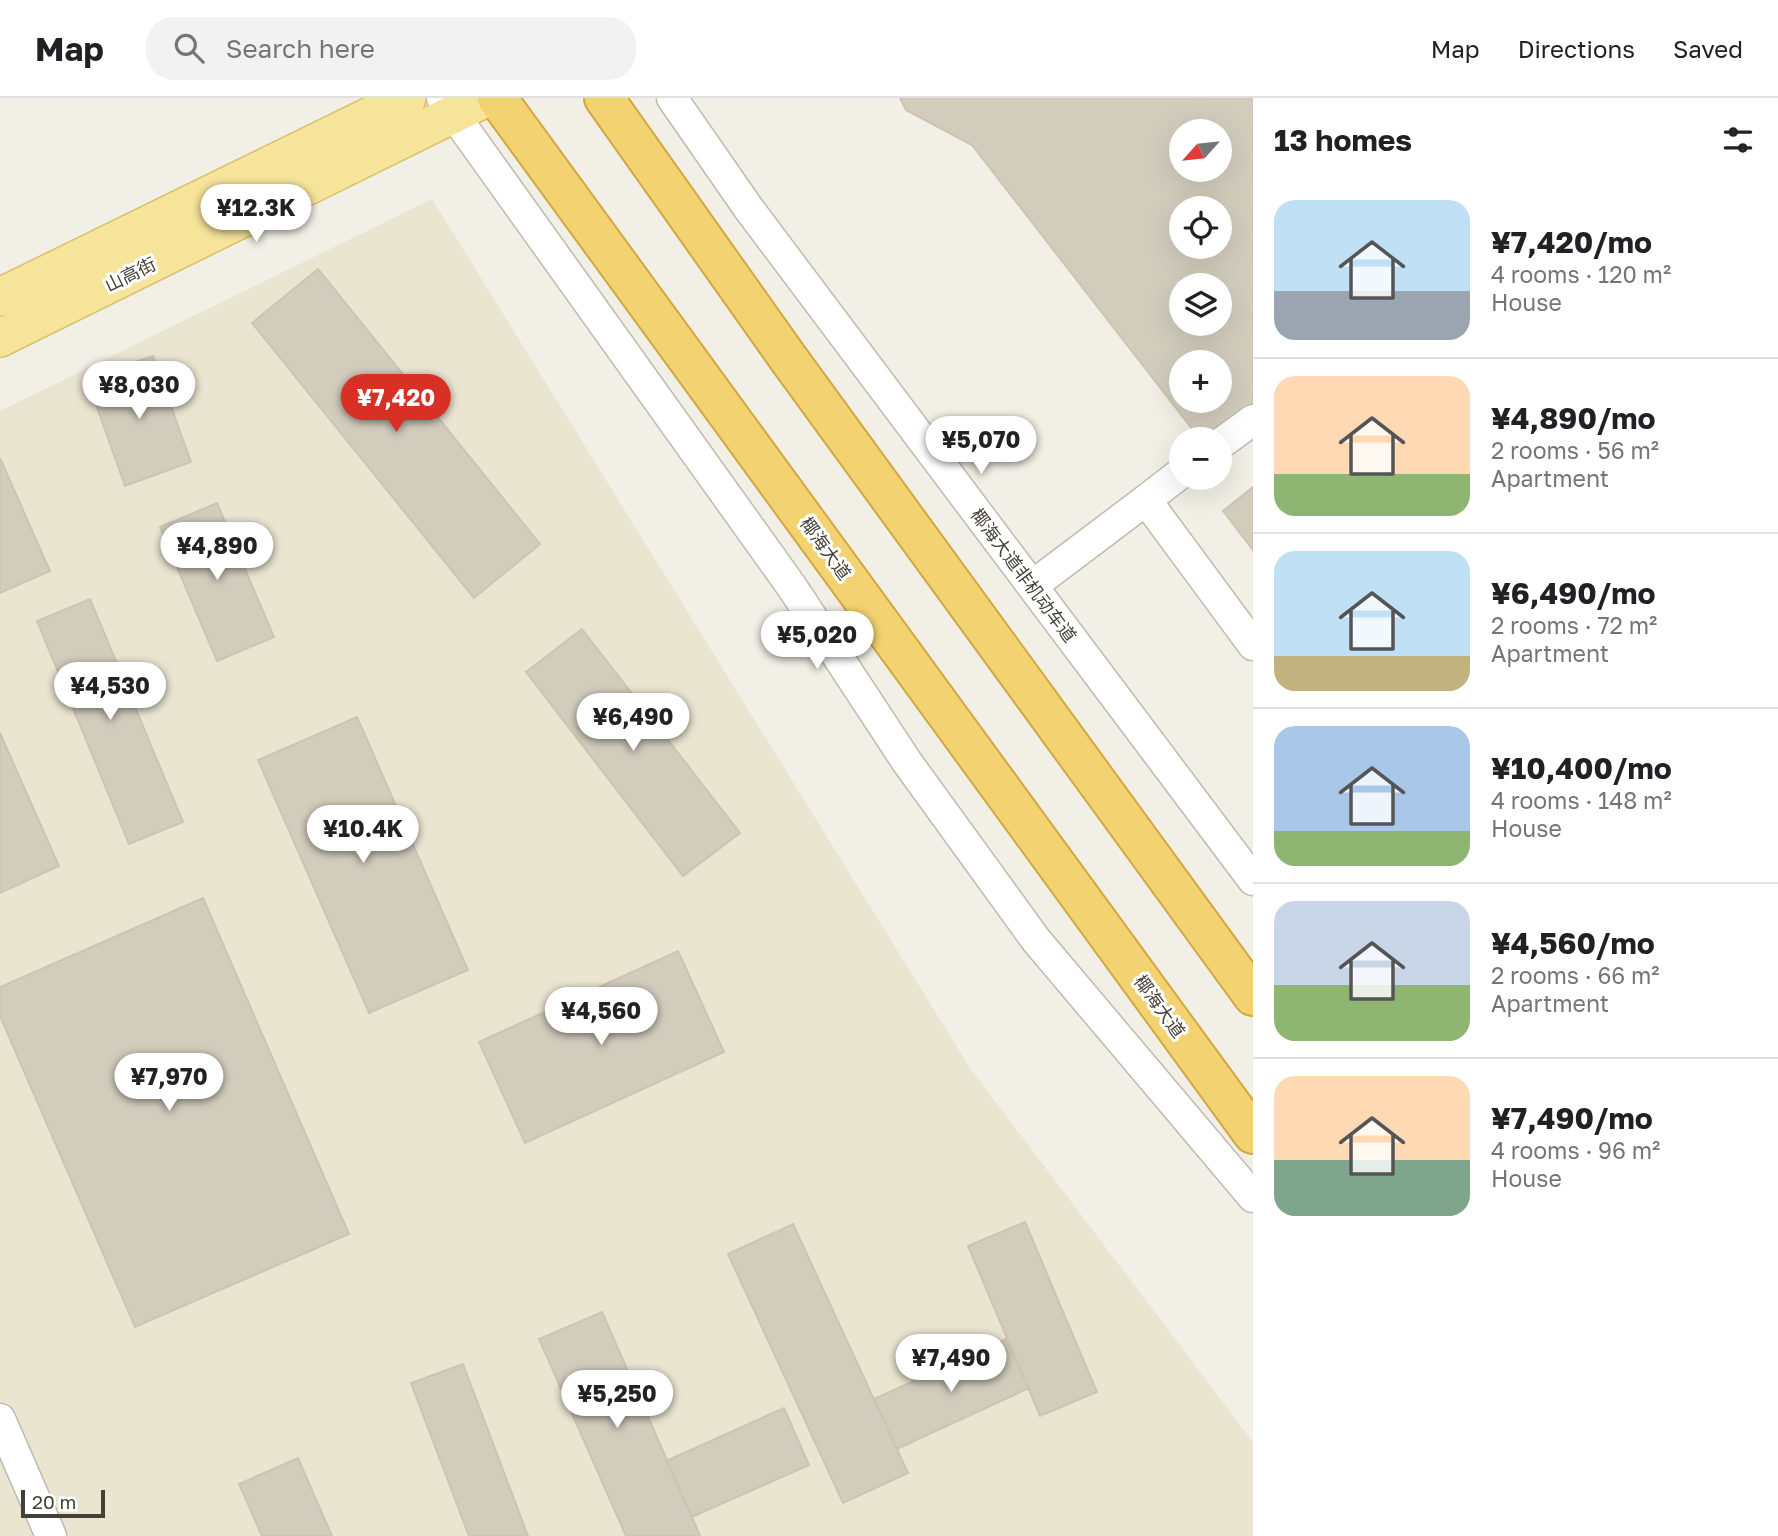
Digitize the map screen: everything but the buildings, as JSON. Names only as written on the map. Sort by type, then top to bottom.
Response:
[{"type":"highway","name":"椰海大道","points":[[497,98],[1253,1134]]},
{"type":"highway","points":[[604,98],[788,358],[1253,996]]},
{"type":"main road","name":"山高街","points":[[0,297],[407,98]]},
{"type":"main road","name":"山高街","points":[[0,338],[448,106],[486,98]]},
{"type":"street","name":"椰海大道非机动车道","points":[[673,98],[749,209],[1253,880]]},
{"type":"street","points":[[448,106],[784,576],[907,762],[1028,929],[1253,1197]]},
{"type":"street","points":[[1232,435],[1253,420]]},
{"type":"street","points":[[1032,586],[1169,482]]},
{"type":"street","points":[[1146,500],[1253,645]]},
{"type":"street","points":[[0,1419],[51,1536]]},
{"type":"shaded area","points":[[432,199],[970,1068],[1253,1442],[1253,1536],[0,1536],[0,411]]}]
